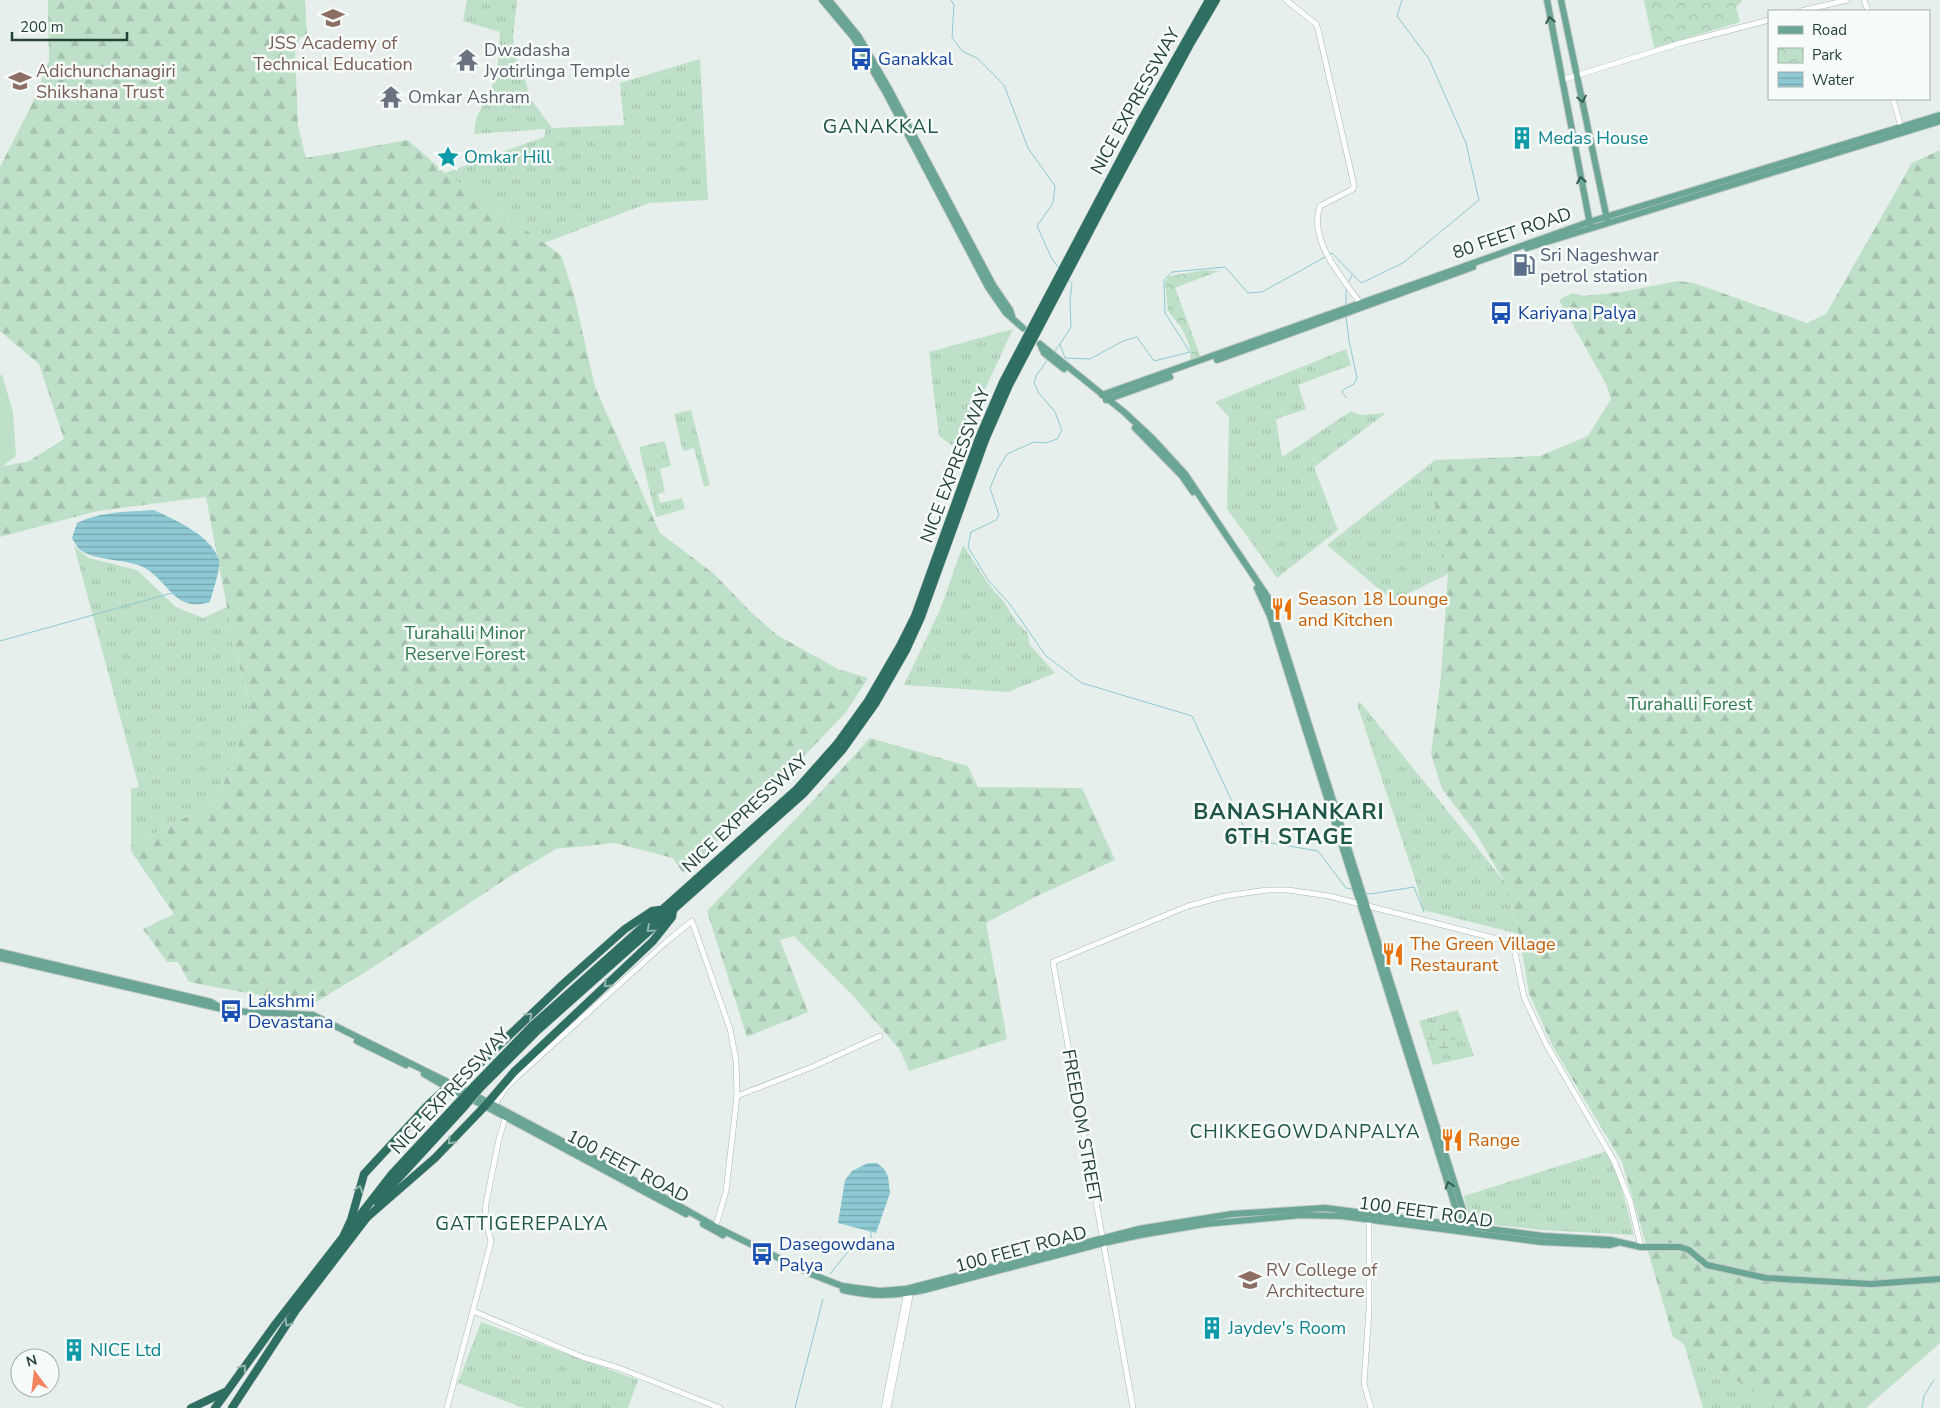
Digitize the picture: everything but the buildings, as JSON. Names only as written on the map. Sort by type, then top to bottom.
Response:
[{"type":"highway","name":"NICE EXPRESSWAY","points":[[1067,267],[1183,42],[1209,0]]},
{"type":"highway","name":"NICE EXPRESSWAY","points":[[215,1408],[392,1174],[460,1105],[532,1026],[797,789],[837,744],[868,701],[915,616],[979,438],[1000,389],[1188,46],[1216,0]]},
{"type":"highway","name":"NICE EXPRESSWAY","points":[[477,1087],[538,1030],[803,794],[843,749],[875,704],[906,650],[921,617],[978,458],[1000,404],[1061,278]]},
{"type":"highway","points":[[365,1219],[420,1171],[486,1104],[514,1072],[653,941],[672,916],[674,908]]},
{"type":"highway","points":[[344,1235],[351,1220],[364,1174],[426,1107],[455,1088],[562,985],[625,929],[652,911],[662,909]]},
{"type":"highway","name":"NICE EXPRESSWAY","points":[[234,1408],[296,1310],[365,1219],[460,1105]]},
{"type":"highway","points":[[190,1408],[226,1392]]},
{"type":"main road","points":[[822,0],[854,38],[884,90],[988,287],[1000,305],[1022,328]]},
{"type":"main road","points":[[829,0],[859,37],[889,89],[993,285],[1012,316]]},
{"type":"main road","points":[[1547,0],[1590,225]]},
{"type":"main road","points":[[1561,0],[1607,220]]},
{"type":"main road","name":"80 FEET ROAD","points":[[1902,130],[1940,115]]},
{"type":"main road","name":"80 FEET ROAD","points":[[1104,398],[1360,303],[1590,225],[1902,130],[1940,121]]},
{"type":"main road","name":"80 FEET ROAD","points":[[1104,398],[1590,225]]},
{"type":"main road","points":[[1046,351],[1153,439],[1188,477],[1269,599],[1466,1229]]},
{"type":"main road","points":[[0,952],[211,1002],[219,1007]]},
{"type":"main road","points":[[0,958],[212,1008],[219,1007]]},
{"type":"main road","name":"100 FEET ROAD","points":[[219,1007],[231,1011],[307,1015],[609,1166],[715,1228],[799,1269],[833,1283],[880,1291],[909,1291],[1139,1229],[1232,1214],[1325,1208],[1466,1229],[1610,1240],[1641,1247],[1684,1248],[1707,1265],[1766,1278],[1863,1284],[1940,1279]]},
{"type":"street","points":[[1286,0],[1318,27],[1354,185],[1352,189],[1320,207],[1319,227],[1322,243],[1327,254],[1360,303]]},
{"type":"street","points":[[1806,10],[1847,0]]},
{"type":"street","points":[[1562,80],[1681,43],[1768,20]]},
{"type":"street","points":[[1893,100],[1902,130]]},
{"type":"street","name":"FREEDOM STREET","points":[[1133,1408],[1053,962],[1188,906],[1246,892],[1288,890],[1328,896],[1365,905]]},
{"type":"street","points":[[1365,905],[1513,943],[1524,997],[1546,1044],[1614,1161],[1630,1201],[1641,1247]]},
{"type":"street","points":[[486,1104],[692,921],[730,1029],[736,1060],[738,1096],[726,1191],[715,1228]]},
{"type":"street","points":[[738,1096],[812,1067],[880,1036]]},
{"type":"street","points":[[447,1408],[491,1242],[485,1216],[486,1203],[506,1115]]},
{"type":"street","points":[[1369,1216],[1369,1283],[1364,1374],[1365,1392],[1371,1408]]},
{"type":"street","points":[[884,1408],[909,1291]]},
{"type":"street","points":[[888,1408],[909,1291]]},
{"type":"street","points":[[472,1311],[582,1356],[619,1368],[720,1408]]},
{"type":"green space","name":"Turahalli Minor Reserve Forest","points":[[48,0],[305,0],[307,36],[300,37],[295,50],[298,126],[306,158],[408,140],[445,173],[561,255],[574,295],[595,387],[660,533],[713,573],[752,613],[777,635],[838,669],[868,678],[846,712],[763,799],[683,873],[673,858],[615,843],[556,849],[509,877],[364,973],[311,1005],[189,982],[178,962],[167,962],[143,929],[174,914],[131,851],[131,846],[217,801],[251,711],[235,649],[206,497],[97,511],[0,537],[0,467],[29,461],[64,439],[39,364],[0,331],[0,167],[33,102],[49,61]]},
{"type":"green space","points":[[467,0],[517,0],[513,37],[517,61],[524,75],[530,98],[552,128],[624,125],[620,83],[700,59],[708,200],[649,203],[544,243],[445,173],[544,137],[546,129],[474,134],[476,119],[497,75],[500,32],[463,21]]},
{"type":"green space","points":[[1644,0],[1743,0],[1736,7],[1740,22],[1654,48]]},
{"type":"green space","name":"Turahalli Forest","points":[[1940,150],[1940,1343],[1866,1408],[1777,1408],[1673,1337],[1622,1162],[1553,1047],[1529,993],[1519,934],[1504,881],[1475,832],[1442,789],[1431,754],[1441,676],[1448,574],[1438,529],[1433,487],[1435,460],[1540,456],[1588,436],[1611,399],[1606,384],[1559,300],[1572,293],[1584,296],[1621,292],[1678,281],[1694,283],[1807,323],[1826,314],[1912,163]]},
{"type":"green space","points":[[1206,270],[1219,271],[1175,288],[1201,358],[1190,361],[1191,351],[1187,339],[1181,327],[1168,311],[1165,282],[1169,276]]},
{"type":"green space","points":[[1013,329],[957,449],[939,436],[929,352]]},
{"type":"green space","points":[[1346,349],[1351,365],[1298,385],[1306,409],[1276,419],[1282,457],[1351,411],[1360,415],[1386,413],[1314,467],[1338,530],[1277,578],[1227,509],[1229,417],[1215,402]]},
{"type":"green space","points":[[0,375],[2,375],[13,412],[16,456],[0,468]]},
{"type":"green space","points":[[691,410],[710,485],[704,487],[694,448],[683,451],[674,414]]},
{"type":"green space","points":[[665,441],[671,466],[660,469],[665,492],[658,494],[660,503],[682,498],[685,509],[656,517],[639,447]]},
{"type":"green space","points":[[1435,460],[1437,517],[1448,574],[1393,601],[1327,545]]},
{"type":"green space","points":[[963,545],[989,585],[1004,602],[1017,623],[1027,632],[1030,645],[1055,673],[1008,692],[904,685],[940,610]]},
{"type":"green space","points":[[74,546],[89,558],[137,570],[176,607],[203,618],[227,607],[235,649],[251,711],[217,801],[131,846],[131,789],[139,787]]},
{"type":"green space","points":[[1360,702],[1504,881],[1519,934],[1423,910],[1416,882],[1357,704]]},
{"type":"green space","points":[[870,738],[968,766],[978,787],[1082,788],[1115,860],[1033,898],[986,923],[1007,1039],[909,1071],[900,1050],[856,999],[794,936],[780,940],[808,1012],[747,1037],[707,911]]},
{"type":"green space","points":[[1458,1010],[1474,1056],[1433,1065],[1419,1021]]},
{"type":"green space","points":[[1432,1020],[1444,1022],[1452,1029],[1455,1039],[1452,1051],[1440,1056],[1429,1046],[1424,1023]]},
{"type":"green space","points":[[1607,1151],[1615,1164],[1634,1235],[1543,1230],[1477,1223],[1476,1219],[1470,1219],[1464,1196]]},
{"type":"green space","points":[[481,1322],[638,1380],[628,1408],[524,1408],[458,1383]]},
{"type":"green space","points":[[1684,1344],[1777,1408],[1703,1408]]},
{"type":"water","points":[[154,510],[191,529],[215,551],[219,560],[218,575],[210,602],[198,604],[181,600],[145,568],[92,556],[78,548],[72,538],[77,523],[86,519],[115,513]]},
{"type":"water","points":[[868,1163],[877,1163],[884,1169],[888,1176],[890,1193],[876,1233],[838,1223],[845,1180],[852,1171]]},
{"type":"waterway","points":[[951,0],[954,5],[952,37],[962,51],[977,58],[1004,85],[1028,148],[1055,186],[1053,203],[1037,226],[1052,259],[1059,268]]},
{"type":"waterway","points":[[1330,254],[1332,253],[1361,283],[1403,263],[1479,200],[1466,143],[1429,59],[1397,16],[1402,0]]},
{"type":"waterway","points":[[1068,279],[1072,284],[1070,301],[1071,327],[1060,344],[1065,358],[1090,359],[1123,341],[1137,337],[1154,361],[1190,352],[1165,313],[1164,280],[1172,272],[1225,267],[1248,293],[1262,292],[1327,256]]},
{"type":"waterway","points":[[1349,281],[1352,275]]},
{"type":"waterway","points":[[1346,289],[1346,306]]},
{"type":"waterway","points":[[1346,317],[1357,378],[1354,384],[1343,390],[1342,393],[1347,398]]},
{"type":"waterway","points":[[1054,352],[1060,344]]},
{"type":"waterway","points":[[1048,359],[1036,376],[1034,383],[1039,393],[1055,412],[1062,430],[1057,439],[1046,443],[1034,442],[1007,454],[990,488],[999,515],[996,520],[971,532],[968,547],[988,580],[1009,603],[1046,656],[1082,683],[1192,716],[1244,827],[1254,840],[1318,851],[1346,888],[1352,889]]},
{"type":"waterway","points":[[0,641],[172,593]]},
{"type":"waterway","points":[[1366,893],[1414,887],[1424,912]]},
{"type":"waterway","points":[[830,1274],[850,1249],[871,1249],[871,1231]]},
{"type":"waterway","points":[[795,1408],[823,1299]]},
{"type":"waterway","points":[[1922,1408],[1924,1396],[1934,1380]]},
{"type":"place","name":"JSS Academy of Technical Education","points":[[333,18]]},
{"type":"place","name":"Ganakkal","points":[[861,59]]},
{"type":"place","name":"Dwadasha Jyotirlinga Temple","points":[[467,60]]},
{"type":"place","name":"Adichunchanagiri Shikshana Trust","points":[[20,81]]},
{"type":"place","name":"Omkar Ashram","points":[[391,97]]},
{"type":"place","name":"Medas House","points":[[1522,138]]},
{"type":"place","name":"Omkar Hill","points":[[448,157]]},
{"type":"place","name":"Sri Nageshwar petrol station","points":[[1524,265]]},
{"type":"place","name":"Kariyana Palya","points":[[1501,313]]},
{"type":"place","name":"Season 18 Lounge and Kitchen","points":[[1282,609]]},
{"type":"place","name":"The Green Village Restaurant","points":[[1393,954]]},
{"type":"place","name":"Lakshmi Devastana","points":[[231,1011]]},
{"type":"place","name":"Range","points":[[1452,1140]]},
{"type":"place","name":"Dasegowdana Palya","points":[[762,1254]]},
{"type":"place","name":"RV College of Architecture","points":[[1250,1280]]},
{"type":"place","name":"Jaydev's Room","points":[[1212,1328]]},
{"type":"place","name":"NICE Ltd","points":[[74,1350]]},
{"type":"district","name":"GANAKKAL","points":[[881,126]]},
{"type":"district","name":"BANASHANKARI 6TH STAGE","points":[[1289,824]]},
{"type":"district","name":"CHIKKEGOWDANPALYA","points":[[1305,1131]]},
{"type":"district","name":"GATTIGEREPALYA","points":[[522,1223]]}]
